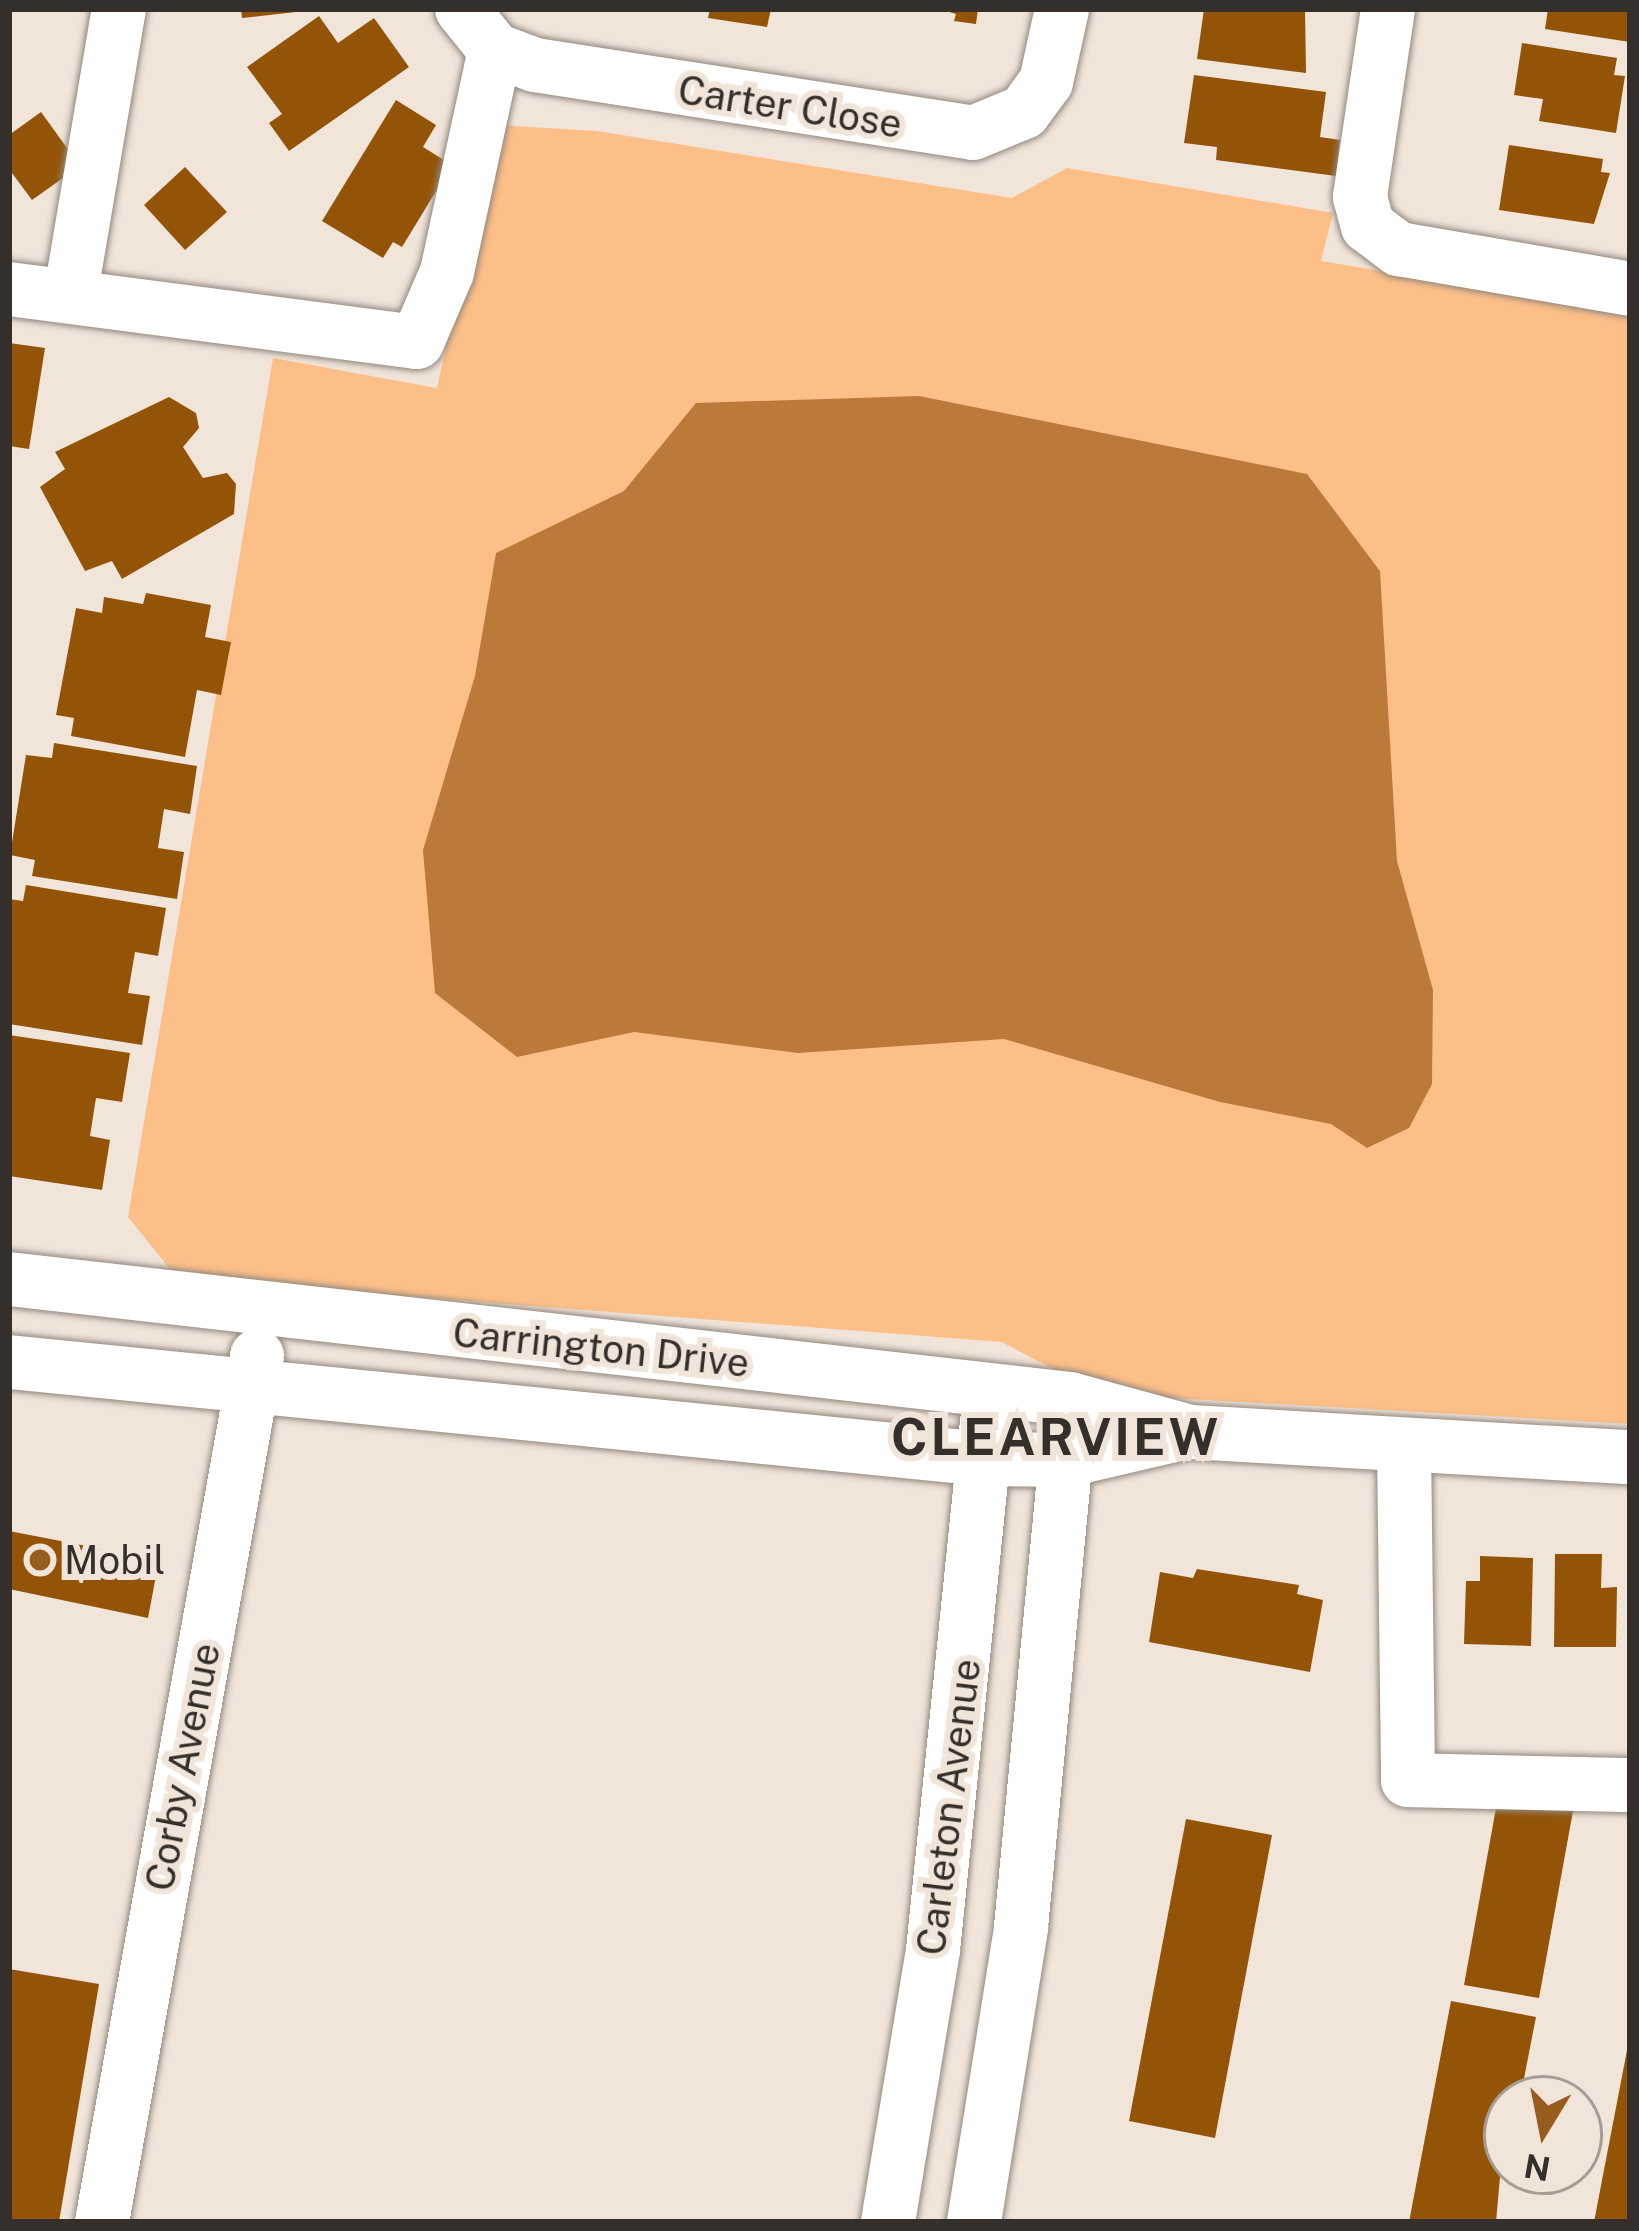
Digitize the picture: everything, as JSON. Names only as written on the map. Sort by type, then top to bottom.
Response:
[{"type":"street","points":[[71,292],[119,9]]},
{"type":"street","name":"Carter Close","points":[[479,29],[535,65],[974,134],[1024,112],[1046,82],[1062,9]]},
{"type":"street","points":[[1388,9],[1360,197],[1368,226],[1399,249],[1630,289]]},
{"type":"street","points":[[9,289],[71,292],[417,342],[447,272],[479,29]]},
{"type":"street","name":"Carrington Drive","points":[[9,1279],[266,1312],[1070,1399],[1191,1432],[1630,1457]]},
{"type":"street","name":"Corby Avenue","points":[[102,2222],[266,1312]]},
{"type":"street","name":"Carrington Drive","points":[[9,1362],[985,1459],[1067,1460],[1191,1432]]},
{"type":"street","name":"Carleton Avenue","points":[[888,2222],[933,1950],[990,1390]]},
{"type":"street","points":[[974,2222],[1021,1927],[1070,1399]]},
{"type":"street","points":[[1404,1446],[1408,1780],[1630,1785]]},
{"type":"shaded area","points":[[495,125],[597,131],[1012,198],[1067,168],[1333,213],[1321,261],[1630,313],[1630,1424],[1100,1394],[1002,1342],[310,1289],[170,1269],[128,1217],[273,358],[437,388]]},
{"type":"shaded area","points":[[919,396],[1307,474],[1380,571],[1397,861],[1433,990],[1432,1084],[1409,1128],[1367,1148],[1331,1124],[1220,1102],[1004,1039],[798,1053],[634,1032],[517,1057],[435,993],[423,850],[475,676],[496,553],[624,491],[696,403]]},
{"type":"building","points":[[241,9],[296,9],[296,12],[242,18]]},
{"type":"building","points":[[710,9],[771,9],[767,27],[708,18]]},
{"type":"building","points":[[939,9],[978,9],[976,24],[954,21],[956,14]]},
{"type":"building","points":[[1204,9],[1305,9],[1306,73],[1197,59]]},
{"type":"building","points":[[1548,9],[1630,9],[1630,42],[1545,29]]},
{"type":"building","points":[[319,16],[338,43],[374,18],[409,67],[289,151],[269,123],[282,114],[247,67]]},
{"type":"building","points":[[1522,43],[1617,58],[1614,75],[1625,76],[1616,133],[1539,121],[1543,99],[1514,95]]},
{"type":"building","points":[[1194,75],[1326,92],[1320,137],[1340,140],[1336,176],[1216,160],[1217,147],[1184,143]]},
{"type":"building","points":[[396,100],[436,125],[423,147],[452,165],[402,247],[393,242],[383,258],[322,221]]},
{"type":"building","points":[[41,112],[80,166],[32,200],[9,169],[9,135]]},
{"type":"building","points":[[1509,145],[1603,159],[1601,172],[1610,173],[1594,224],[1499,210]]},
{"type":"building","points":[[185,167],[227,212],[185,250],[144,205]]},
{"type":"building","points":[[9,343],[45,348],[29,449],[9,446]]},
{"type":"building","points":[[169,397],[196,413],[199,428],[183,447],[203,478],[227,473],[236,484],[234,514],[122,579],[112,561],[85,571],[40,487],[65,469],[55,452]]},
{"type":"building","points":[[146,593],[211,605],[205,637],[231,642],[221,695],[197,690],[185,757],[71,736],[74,718],[56,715],[76,608],[102,613],[104,597],[143,604]]},
{"type":"building","points":[[54,743],[197,766],[190,814],[164,809],[158,848],[184,852],[177,899],[32,876],[35,860],[10,855],[26,755],[52,758]]},
{"type":"building","points":[[26,885],[166,908],[158,956],[135,952],[128,993],[150,996],[142,1045],[9,1024],[9,899],[23,901]]},
{"type":"building","points":[[9,1035],[130,1053],[122,1102],[96,1098],[90,1136],[110,1140],[102,1190],[9,1176]]},
{"type":"building","points":[[9,1531],[159,1560],[148,1618],[9,1589]]},
{"type":"building","points":[[1555,1554],[1602,1554],[1601,1588],[1617,1587],[1616,1647],[1554,1647]]},
{"type":"building","points":[[1480,1556],[1533,1558],[1531,1646],[1464,1644],[1466,1581],[1480,1581]]},
{"type":"building","points":[[1197,1569],[1299,1585],[1297,1594],[1323,1600],[1310,1672],[1149,1642],[1160,1572],[1193,1578]]},
{"type":"building","points":[[1498,1797],[1573,1811],[1539,1998],[1464,1985]]},
{"type":"building","points":[[1186,1819],[1272,1835],[1215,2138],[1129,2121]]},
{"type":"building","points":[[9,1969],[99,1984],[59,2222],[9,2222]]},
{"type":"building","points":[[1451,2001],[1536,2017],[1525,2075],[1483,2075],[1483,2195],[1498,2195],[1496,2222],[1409,2222]]},
{"type":"building","points":[[1628,2045],[1630,2222],[1594,2222],[1599,2195],[1603,2195]]},
{"type":"place","name":"Mobil","points":[[40,1560]]},
{"type":"district","name":"CLEARVIEW","points":[[1056,1437]]}]
